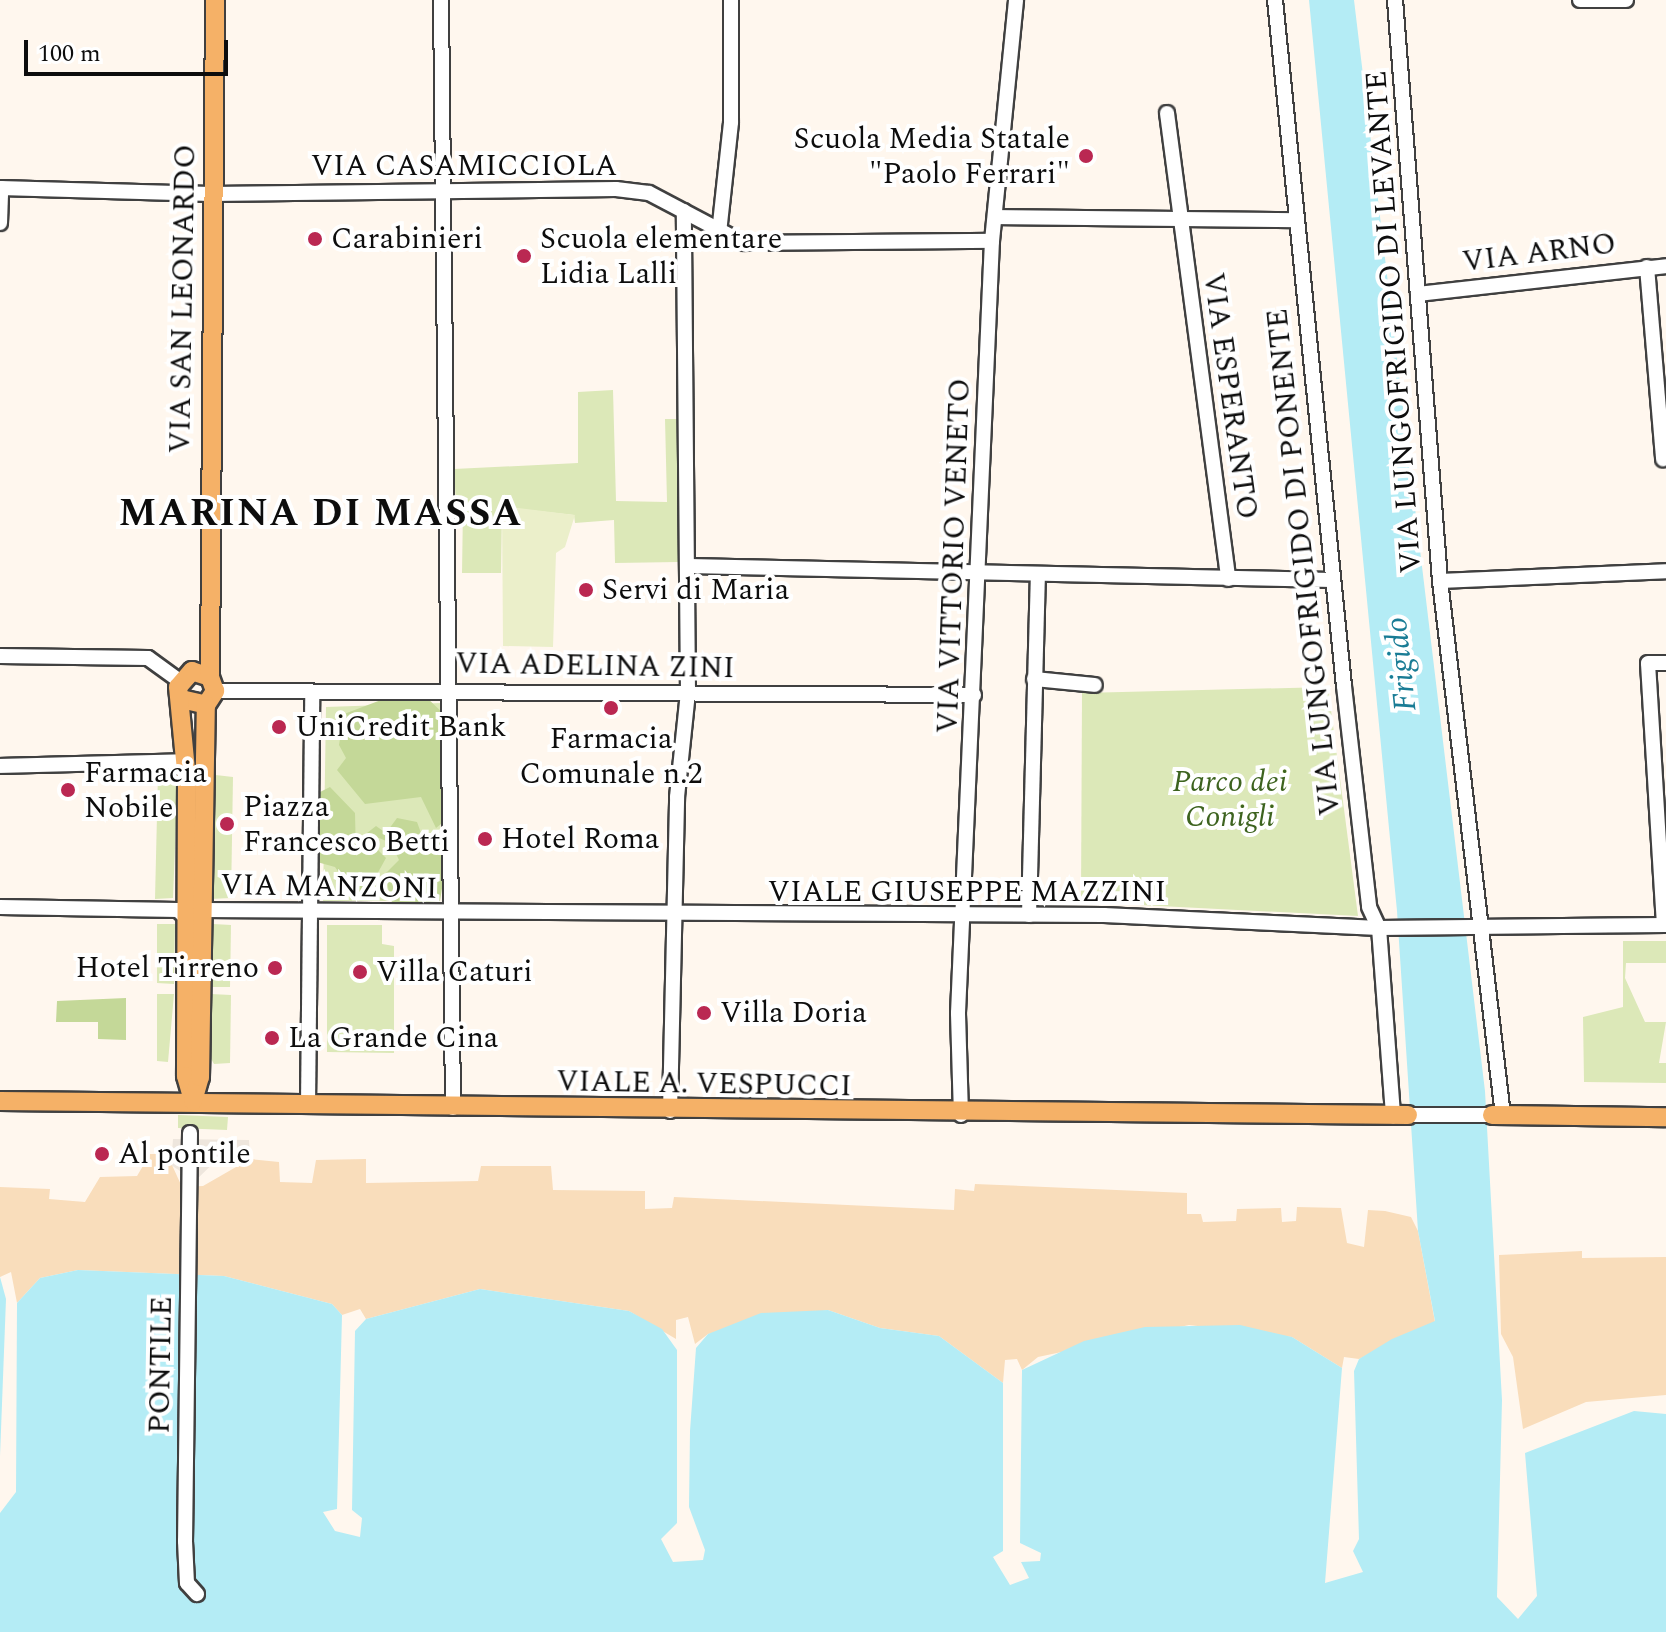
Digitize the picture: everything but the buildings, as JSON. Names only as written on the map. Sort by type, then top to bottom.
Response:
[{"type":"main road","name":"VIA SAN LEONARDO","points":[[207,686],[215,0]]},
{"type":"main road","points":[[180,690],[207,686]]},
{"type":"main road","points":[[180,690],[207,686]]},
{"type":"main road","points":[[195,914],[207,686]]},
{"type":"main road","points":[[180,690],[195,914],[200,1077],[193,1101]]},
{"type":"main road","name":"VIALE A. VESPUCCI","points":[[0,1101],[193,1101],[961,1115],[1400,1116]]},
{"type":"main road","points":[[1497,1115],[1666,1117]]},
{"type":"street","points":[[441,0],[448,195],[453,1108]]},
{"type":"street","points":[[719,233],[731,122],[731,0]]},
{"type":"street","name":"VIA VITTORIO VENETO","points":[[961,1115],[992,241],[997,217],[1016,0]]},
{"type":"street","name":"VIA LUNGOFRIGIDO DI PONENTE","points":[[1275,0],[1293,220],[1332,580],[1369,907],[1386,928],[1400,1116]]},
{"type":"street","name":"VIA LUNGOFRIGIDO DI LEVANTE","points":[[1395,0],[1440,581],[1473,926],[1497,1115]]},
{"type":"street","points":[[1580,0],[1626,0]]},
{"type":"street","name":"VIA ESPERANTO","points":[[1167,113],[1228,579]]},
{"type":"street","name":"VIA CASAMICCIOLA","points":[[1,188],[211,194],[448,195],[616,189],[649,193],[719,233],[744,243],[992,241]]},
{"type":"street","points":[[0,223],[1,188]]},
{"type":"street","points":[[670,1111],[674,921],[688,693],[684,211]]},
{"type":"street","points":[[997,217],[1293,220]]},
{"type":"street","name":"VIA ARNO","points":[[1418,294],[1666,266]]},
{"type":"street","points":[[1647,267],[1663,459]]},
{"type":"street","points":[[689,566],[1038,577],[1332,580]]},
{"type":"street","points":[[1440,581],[1666,571]]},
{"type":"street","points":[[1029,915],[1038,577]]},
{"type":"street","points":[[0,656],[148,658],[180,690]]},
{"type":"street","points":[[1665,925],[1648,663],[1666,663]]},
{"type":"street","points":[[1034,679],[1095,685]]},
{"type":"street","name":"VIA ADELINA ZINI","points":[[207,686],[312,694],[453,690],[974,695]]},
{"type":"street","points":[[308,1104],[312,694]]},
{"type":"street","points":[[0,766],[186,761]]},
{"type":"street","name":"VIA MANZONI","points":[[0,907],[178,910],[195,914],[311,911],[454,916]]},
{"type":"street","name":"VIALE GIUSEPPE MAZZINI","points":[[454,916],[674,921],[1029,915],[1386,928],[1665,925]]},
{"type":"street","points":[[1400,1116],[1497,1115]]},
{"type":"street","name":"PONTILE","points":[[190,1133],[185,1541],[187,1583],[197,1594]]},
{"type":"green space","points":[[613,390],[616,501],[667,502],[665,419],[680,419],[678,562],[615,563],[614,520],[575,523],[574,515],[502,507],[501,573],[462,573],[463,507],[456,504],[454,469],[578,463],[578,392]]},
{"type":"green space","points":[[502,506],[575,515],[565,547],[556,553],[553,647],[503,646]]},
{"type":"green space","name":"Parco dei Conigli","points":[[1328,687],[1358,916],[1081,902],[1082,693]]},
{"type":"green space","points":[[425,696],[446,716],[446,820],[436,828],[421,797],[365,804],[337,770],[346,758],[339,745],[344,714],[389,697]]},
{"type":"green space","points":[[441,703],[440,901],[323,901],[326,707]]},
{"type":"green space","points":[[158,773],[178,773],[173,898],[155,899]]},
{"type":"green space","points":[[207,774],[233,777],[231,898],[210,899]]},
{"type":"green space","points":[[330,787],[355,813],[356,856],[369,841],[386,858],[365,896],[355,896],[335,867],[317,862],[312,828],[320,792]]},
{"type":"green space","points":[[397,818],[417,822],[425,844],[440,841],[448,851],[440,901],[396,905],[390,900],[386,873],[399,860],[391,843],[367,833],[376,826],[386,833]]},
{"type":"green space","points":[[157,924],[175,924],[174,984],[157,983]]},
{"type":"green space","points":[[213,924],[231,925],[230,987],[212,987]]},
{"type":"green space","points":[[327,925],[382,925],[382,944],[394,946],[394,1053],[327,1052]]},
{"type":"green space","points":[[1623,941],[1666,941],[1666,963],[1626,963],[1625,978],[1645,1022],[1666,1022],[1659,1063],[1666,1063],[1666,1083],[1584,1082],[1583,1017],[1623,1007]]},
{"type":"green space","points":[[157,994],[174,994],[168,1062],[157,1061]]},
{"type":"green space","points":[[211,994],[231,995],[230,1063],[214,1064],[210,1057]]},
{"type":"green space","points":[[126,998],[126,1040],[98,1039],[98,1022],[56,1022],[57,1001]]},
{"type":"green space","points":[[178,1115],[228,1117],[227,1130],[178,1128]]},
{"type":"sand","points":[[150,1154],[167,1154],[182,1187],[203,1186],[250,1159],[279,1162],[280,1182],[312,1183],[316,1160],[366,1159],[366,1183],[478,1181],[481,1166],[551,1166],[553,1190],[645,1191],[645,1209],[672,1208],[674,1197],[954,1210],[955,1189],[974,1191],[975,1184],[1187,1193],[1187,1214],[1201,1214],[1203,1222],[1236,1221],[1237,1209],[1281,1208],[1282,1222],[1296,1221],[1297,1207],[1341,1208],[1347,1243],[1364,1247],[1368,1210],[1385,1211],[1411,1217],[1418,1231],[1435,1322],[1359,1359],[1344,1357],[1342,1368],[1292,1337],[1189,1325],[1038,1357],[1022,1370],[1017,1359],[1005,1360],[1003,1383],[939,1336],[880,1328],[828,1310],[708,1334],[695,1344],[688,1317],[676,1320],[676,1339],[629,1311],[480,1289],[366,1319],[360,1309],[342,1315],[332,1304],[224,1276],[78,1270],[40,1278],[17,1303],[11,1272],[0,1277],[0,1187],[50,1189],[49,1199],[85,1202],[100,1177],[137,1176]]},
{"type":"sand","points":[[1582,1251],[1582,1258],[1666,1257],[1666,1395],[1586,1402],[1523,1429],[1513,1357],[1501,1334],[1499,1255]]},
{"type":"shaded area","points":[[173,1139],[249,1140],[250,1158],[227,1150],[195,1181],[171,1165]]},
{"type":"water","name":"Frigido","points":[[1309,0],[1354,0],[1485,1091],[1502,1400],[1497,1597],[1518,1619],[1537,1596],[1525,1453],[1634,1411],[1666,1414],[1666,1632],[0,1632],[0,1513],[16,1492],[17,1303],[40,1278],[78,1270],[224,1276],[332,1304],[342,1315],[337,1509],[323,1512],[335,1531],[360,1537],[362,1518],[352,1510],[355,1331],[366,1319],[480,1289],[629,1311],[662,1329],[677,1350],[677,1523],[661,1539],[673,1562],[703,1560],[705,1550],[689,1507],[690,1431],[696,1348],[708,1334],[761,1313],[828,1310],[880,1328],[939,1336],[1003,1383],[1003,1551],[993,1557],[1010,1585],[1029,1578],[1021,1562],[1040,1561],[1041,1553],[1020,1543],[1022,1370],[1084,1341],[1145,1327],[1240,1325],[1292,1337],[1342,1368],[1325,1583],[1363,1572],[1353,1551],[1359,1539],[1354,1371],[1359,1359],[1392,1339],[1435,1321],[1418,1231],[1397,911]]},
{"type":"water","points":[[0,1277],[6,1299],[0,1456]]},
{"type":"place","name":"Scuola Media Statale \"Paolo Ferrari\"","points":[[1086,156]]},
{"type":"place","name":"Carabinieri","points":[[315,239]]},
{"type":"place","name":"Scuola elementare Lidia Lalli","points":[[524,256]]},
{"type":"place","name":"Servi di Maria","points":[[586,590]]},
{"type":"place","name":"Farmacia Comunale n.2","points":[[611,708]]},
{"type":"place","name":"UniCredit Bank","points":[[279,727]]},
{"type":"place","name":"Farmacia Nobile","points":[[68,790]]},
{"type":"place","name":"Piazza Francesco Betti","points":[[227,824]]},
{"type":"place","name":"Hotel Roma","points":[[485,839]]},
{"type":"place","name":"Hotel Tirreno","points":[[275,968]]},
{"type":"place","name":"Villa Caturi","points":[[360,972]]},
{"type":"place","name":"Villa Doria","points":[[704,1013]]},
{"type":"place","name":"La Grande Cina","points":[[272,1038]]},
{"type":"place","name":"Al pontile","points":[[102,1154]]},
{"type":"district","name":"MARINA DI MASSA","points":[[321,515]]}]
